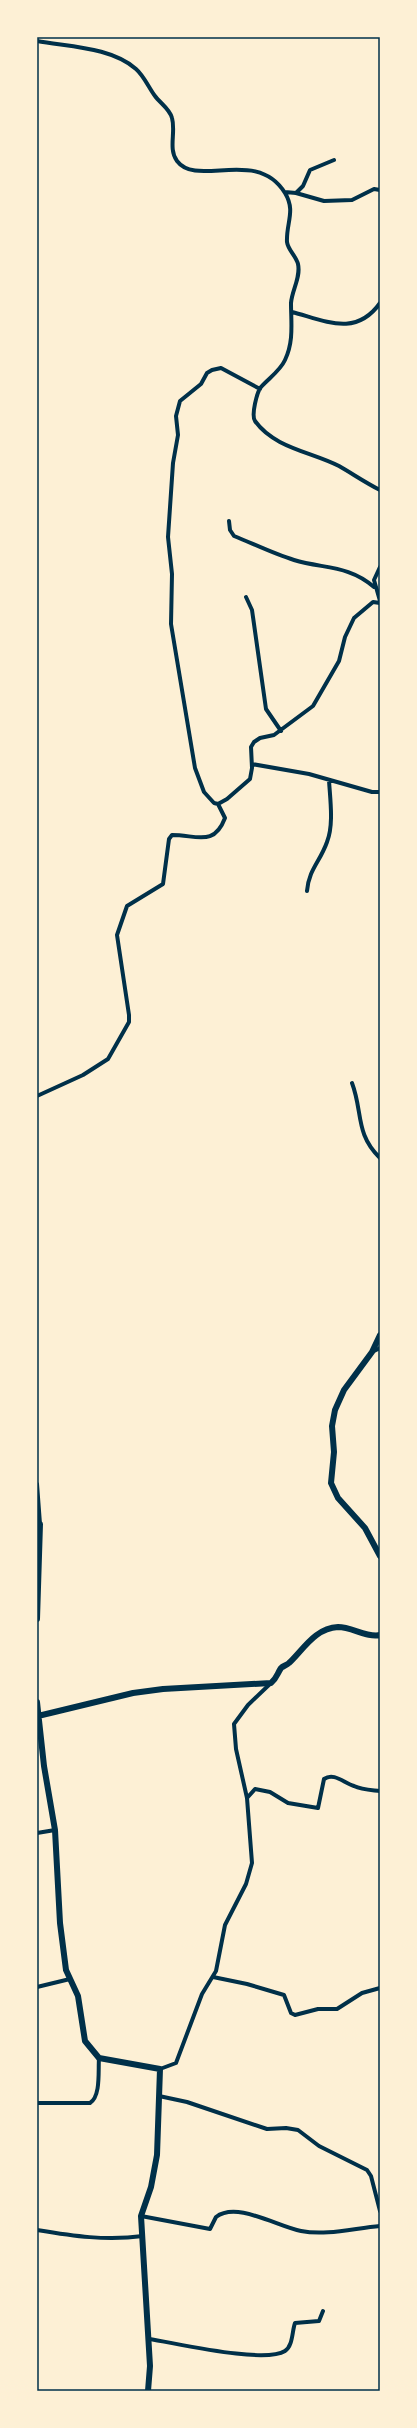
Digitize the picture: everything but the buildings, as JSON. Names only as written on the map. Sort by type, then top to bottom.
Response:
[{"type":"street","points":[[37,42],[116,55],[136,69],[172,117],[173,154],[180,164],[193,170],[204,171],[243,168],[264,174],[280,186],[284,192],[291,211],[287,244],[298,263],[298,270],[291,303],[293,331],[286,356],[276,372],[260,389],[252,411],[253,418],[259,426],[286,445],[340,467],[380,490]]},
{"type":"street","points":[[296,193],[303,186],[310,170],[334,160]]},
{"type":"street","points":[[284,192],[296,193],[324,201],[352,200],[374,189],[380,190]]},
{"type":"street","points":[[292,312],[334,323],[352,325],[362,321],[380,302]]},
{"type":"street","points":[[37,1096],[83,1075],[108,1059],[130,1022],[117,936],[127,906],[163,884],[169,839],[172,835],[208,838],[218,832],[226,818],[218,804],[214,803],[204,792],[195,768],[188,737],[171,624],[172,574],[168,536],[172,470],[178,435],[176,416],[180,401],[212,370],[221,368],[260,389]]},
{"type":"street","points":[[229,521],[230,530],[234,536],[290,559],[309,565],[335,567],[350,572],[366,580],[374,587]]},
{"type":"street","points":[[218,804],[246,785],[250,779],[252,764],[251,747],[254,742],[260,738],[274,736],[312,706],[339,661],[345,637],[354,618],[373,602],[380,602],[374,587],[374,580],[380,567]]},
{"type":"street","points":[[246,597],[252,610],[266,708],[281,731]]},
{"type":"street","points":[[252,764],[380,792]]},
{"type":"street","points":[[307,891],[308,877],[328,841],[331,811],[329,780]]},
{"type":"street","points":[[352,1083],[358,1100],[359,1123],[366,1142],[380,1158]]},
{"type":"street","points":[[380,1335],[372,1352],[344,1390],[335,1410],[332,1426],[334,1452],[331,1483],[338,1498],[365,1528],[380,1556]]},
{"type":"street","points":[[372,1352],[380,1348]]},
{"type":"street","points":[[37,1484],[37,1619]]},
{"type":"street","points":[[37,1702],[44,1766],[55,1830],[60,1923],[66,1970],[82,2012],[85,2041],[99,2058],[160,2070],[176,2063],[202,1994],[213,1977],[225,1925],[246,1884],[252,1863],[247,1798],[236,1749],[234,1724],[248,1705],[278,1677],[281,1668],[289,1662],[300,1649],[329,1629],[346,1628],[371,1635],[380,1635]]},
{"type":"street","points":[[38,1719],[133,1693],[178,1688],[271,1683]]},
{"type":"street","points":[[247,1798],[255,1789],[270,1792],[288,1803],[318,1808],[324,1779],[328,1776],[334,1777],[354,1786],[380,1791]]},
{"type":"street","points":[[37,1833],[55,1830]]},
{"type":"street","points":[[213,1977],[247,1984],[284,1995],[291,2013],[295,2015],[318,2009],[337,2008],[362,1993],[380,1988]]},
{"type":"street","points":[[37,1987],[70,1979]]},
{"type":"street","points":[[37,2103],[90,2103],[94,2101],[96,2095],[99,2058]]},
{"type":"street","points":[[148,2391],[150,2366],[149,2338],[143,2277],[143,2236],[141,2216],[151,2186],[157,2155],[160,2070]]},
{"type":"street","points":[[159,2096],[194,2104],[267,2129],[286,2128],[298,2130],[320,2146],[367,2170],[371,2176],[380,2211]]},
{"type":"street","points":[[141,2216],[210,2229],[216,2217],[227,2212],[265,2218],[300,2231],[313,2232],[380,2226]]},
{"type":"street","points":[[37,2230],[89,2238],[121,2239],[143,2236]]},
{"type":"street","points":[[149,2338],[240,2354],[273,2354],[284,2351],[289,2347],[295,2323],[319,2321],[323,2312]]}]
